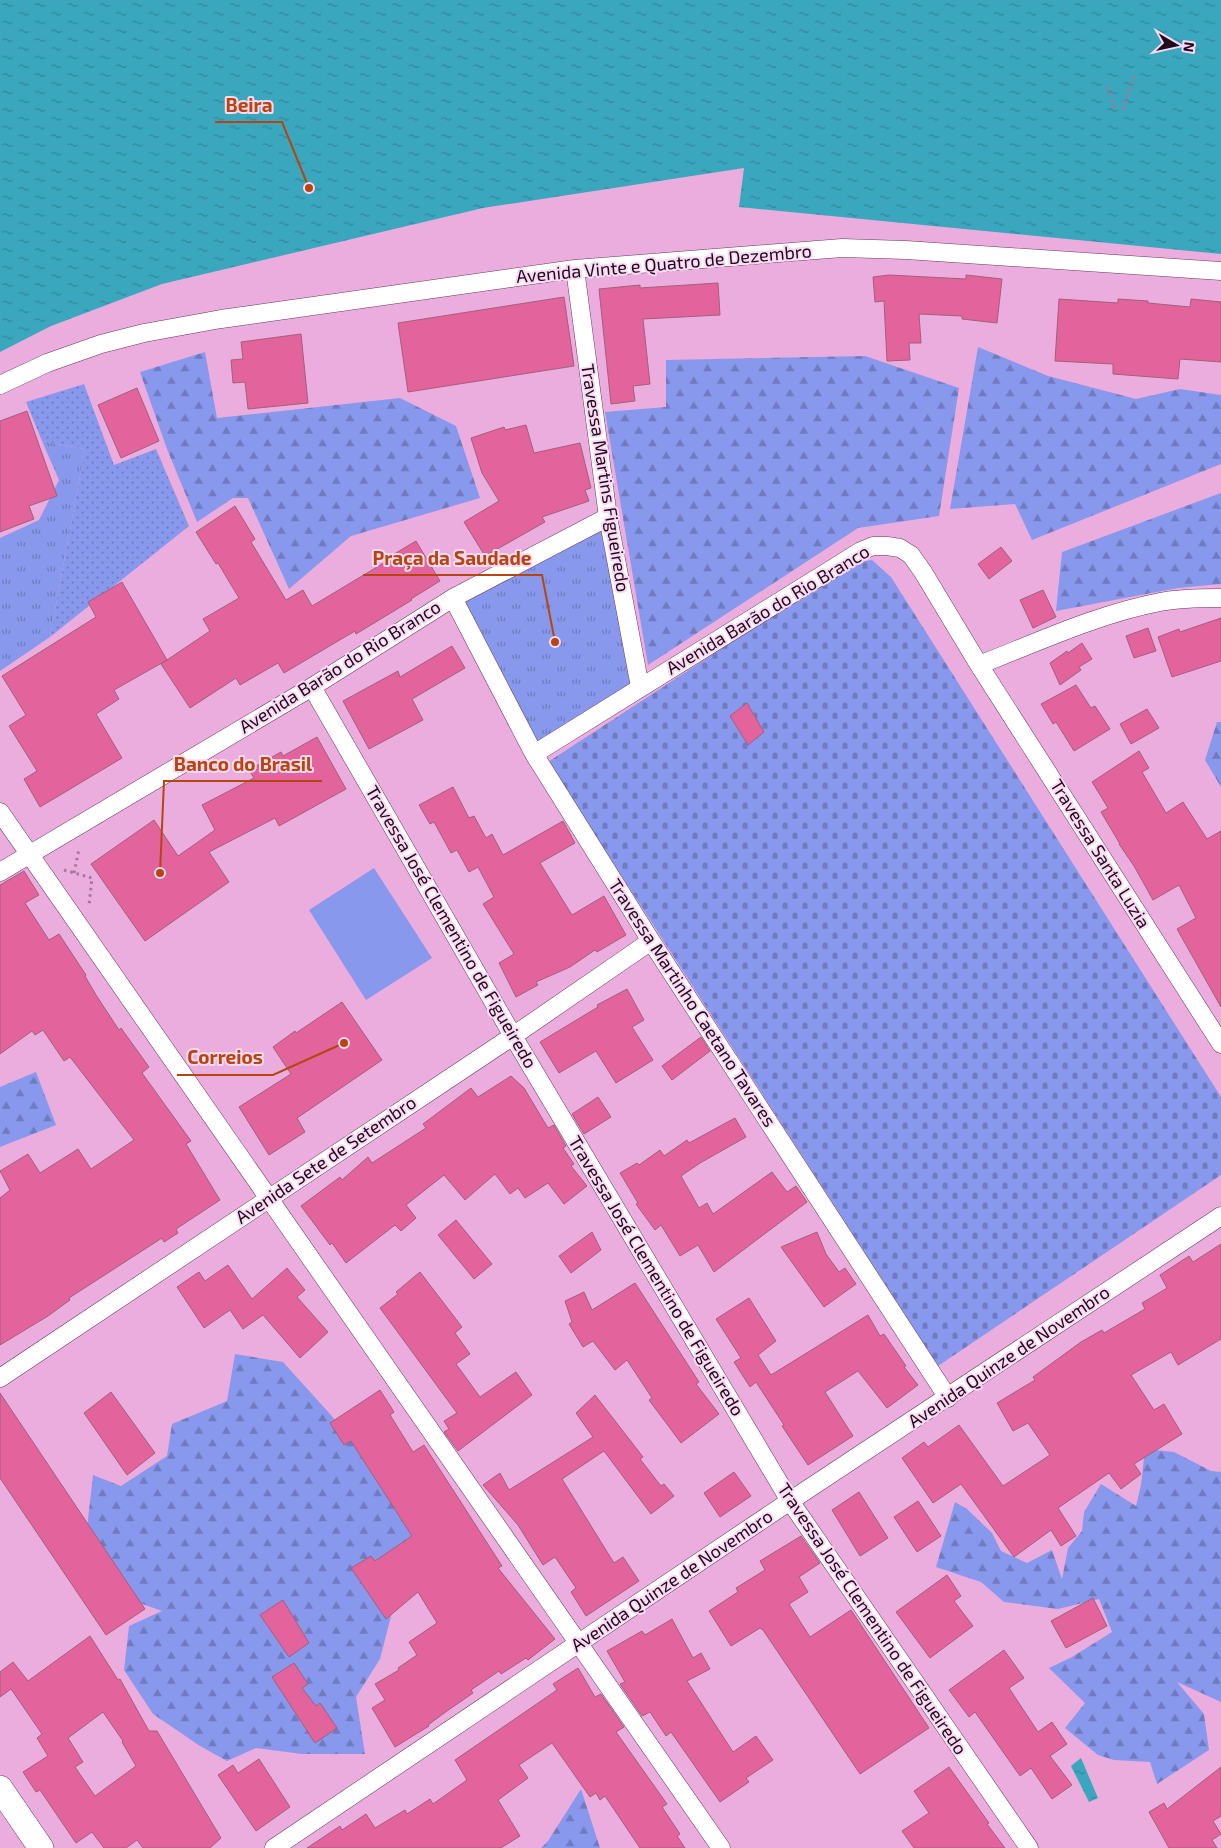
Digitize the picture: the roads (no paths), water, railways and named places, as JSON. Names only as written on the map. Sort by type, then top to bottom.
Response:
[{"type":"street","name":"Avenida Vinte e Quatro de Dezembro","points":[[0,385],[47,363],[101,344],[144,333],[221,319],[575,269],[842,248],[906,250],[1221,272]]},
{"type":"street","name":"Travessa Martins Figueiredo","points":[[575,269],[608,517],[640,687]]},
{"type":"street","name":"Avenida Barão do Rio Branco","points":[[0,872],[312,687],[453,598],[608,517]]},
{"type":"street","name":"Avenida Barão do Rio Branco","points":[[534,754],[861,551],[874,546],[900,548],[910,555],[923,572],[979,665]]},
{"type":"street","name":"Travessa Martinho Caetano Tavares","points":[[453,598],[534,754],[651,941],[948,1398]]},
{"type":"street","points":[[979,665],[1102,617],[1161,602],[1221,598]]},
{"type":"street","name":"Travessa Santa Luzia","points":[[979,665],[1221,1044]]},
{"type":"street","name":"Travessa José Clementino de Figueiredo","points":[[312,687],[513,1036],[790,1501],[1029,1848]]},
{"type":"street","points":[[0,812],[721,1848]]},
{"type":"street","name":"Avenida Sete de Setembro","points":[[0,1378],[513,1036],[651,941]]},
{"type":"street","name":"Avenida Quinze de Novembro","points":[[274,1848],[790,1501],[1221,1216]]},
{"type":"street","points":[[0,1788],[41,1848]]},
{"type":"water","points":[[0,0],[1221,0],[1221,254],[739,207],[744,168],[483,208],[162,284],[51,326],[0,352]]},
{"type":"water","points":[[1081,1758],[1098,1798],[1089,1802],[1071,1766]]},
{"type":"place","name":"Beira","points":[[309,188]]},
{"type":"place","name":"Praça da Saudade","points":[[555,642]]},
{"type":"place","name":"Banco do Brasil","points":[[160,873]]},
{"type":"place","name":"Correios","points":[[344,1043]]}]
